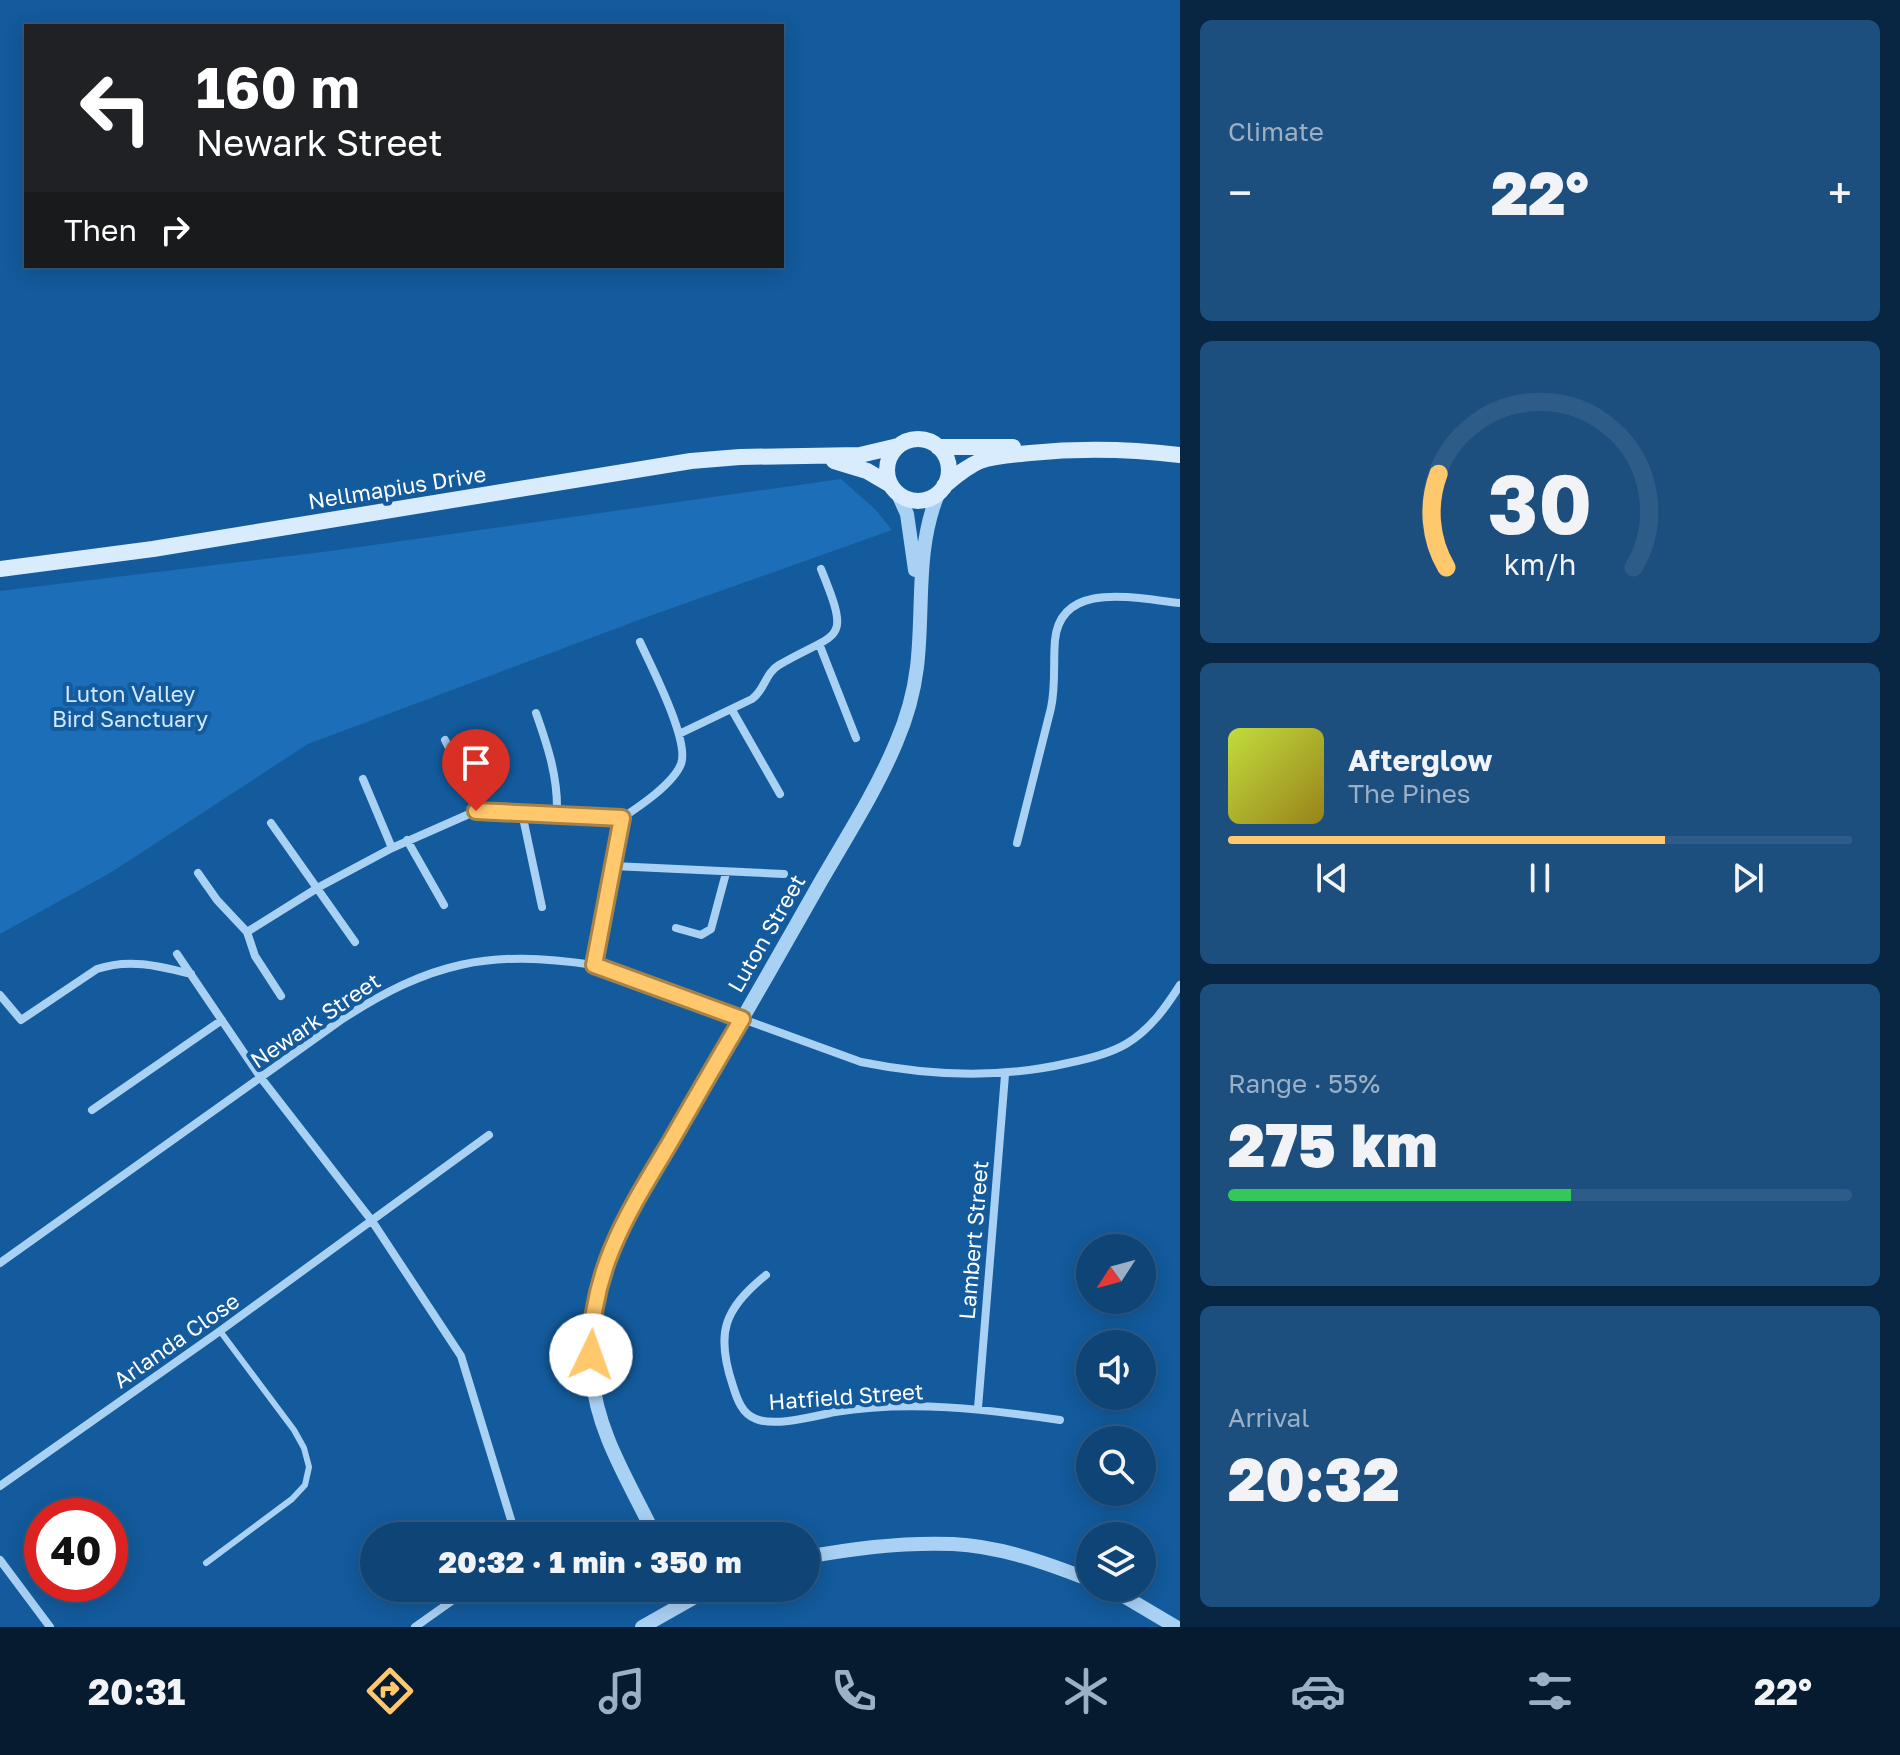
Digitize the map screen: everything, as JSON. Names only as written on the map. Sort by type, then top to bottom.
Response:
[{"type":"main road","points":[[941,490],[948,476],[948,465],[938,447],[918,439],[898,446],[887,464],[887,475],[894,489],[918,501],[941,490],[960,472],[988,459],[1059,451],[1132,450],[1180,455]]},
{"type":"main road","name":"Nellmapius Drive","points":[[0,569],[168,547],[691,461],[860,455],[898,446]]},
{"type":"main road","points":[[938,447],[1014,447],[1059,451]]},
{"type":"main road","name":"Nellmapius Drive","points":[[801,455],[856,466],[894,489]]},
{"type":"street","name":"Luton Street","points":[[894,489],[907,514],[913,541],[919,610]]},
{"type":"street","name":"Luton Street","points":[[648,1522],[599,1414],[592,1376],[591,1334],[597,1286],[605,1261],[636,1201],[883,772],[898,739],[917,668],[924,541],[929,516],[941,490]]},
{"type":"street","points":[[679,734],[732,710],[760,693],[768,675],[777,666],[820,646],[836,631],[838,616],[821,569]]},
{"type":"street","points":[[1017,843],[1053,697],[1057,625],[1064,612],[1084,599],[1098,597],[1180,603]]},
{"type":"street","points":[[247,932],[319,887],[407,840],[476,811],[622,818],[651,798],[681,766],[683,754],[679,734],[640,642]]},
{"type":"street","points":[[820,646],[856,738]]},
{"type":"street","points":[[732,710],[780,794]]},
{"type":"street","points":[[536,713],[554,769],[558,790],[557,813]]},
{"type":"street","points":[[445,740],[476,811]]},
{"type":"street","points":[[363,779],[392,848]]},
{"type":"street","points":[[522,813],[542,907]]},
{"type":"street","points":[[594,965],[622,818]]},
{"type":"street","points":[[271,823],[355,942]]},
{"type":"street","points":[[407,840],[444,905]]},
{"type":"street","points":[[613,866],[784,874]]},
{"type":"street","points":[[198,873],[217,900],[247,932],[255,956],[281,996]]},
{"type":"street","points":[[676,928],[701,935],[711,929],[726,873]]},
{"type":"street","points":[[177,954],[261,1078],[372,1221],[467,1369],[512,1522]]},
{"type":"street","name":"Newark Street","points":[[0,1263],[378,996],[416,977],[446,967],[510,957],[557,959],[594,965],[861,1062],[939,1073],[1005,1075],[1095,1057],[1126,1044],[1149,1027],[1180,985]]},
{"type":"street","points":[[0,995],[21,1020],[97,969],[111,964],[153,965],[191,974]]},
{"type":"street","points":[[92,1110],[222,1020]]},
{"type":"street","name":"Lambert Street","points":[[978,1408],[1005,1075]]},
{"type":"street","name":"Arlanda Close","points":[[0,1486],[489,1135]]},
{"type":"street","name":"Hatfield Street","points":[[766,1275],[735,1304],[722,1338],[728,1371],[738,1400],[746,1412],[756,1419],[768,1422],[877,1407],[978,1408],[1060,1420]]},
{"type":"street","points":[[820,1555],[867,1548],[956,1544],[1011,1554],[1076,1575]]},
{"type":"street","points":[[0,1560],[50,1627]]},
{"type":"street","points":[[415,1627],[450,1602]]},
{"type":"street","points":[[642,1627],[674,1602]]},
{"type":"street","points":[[1134,1602],[1176,1627]]},
{"type":"lane","points":[[206,1563],[292,1499],[305,1485],[309,1467],[304,1448],[294,1430],[220,1331]]},
{"type":"green space","name":"Luton Valley Bird Sanctuary","points":[[841,479],[875,509],[892,530],[644,618],[308,744],[110,873],[0,934],[0,591],[323,552]]},
{"type":"route","points":[[476,811],[622,818],[594,965],[742,1019],[636,1201],[605,1261],[597,1286],[591,1355]]}]
